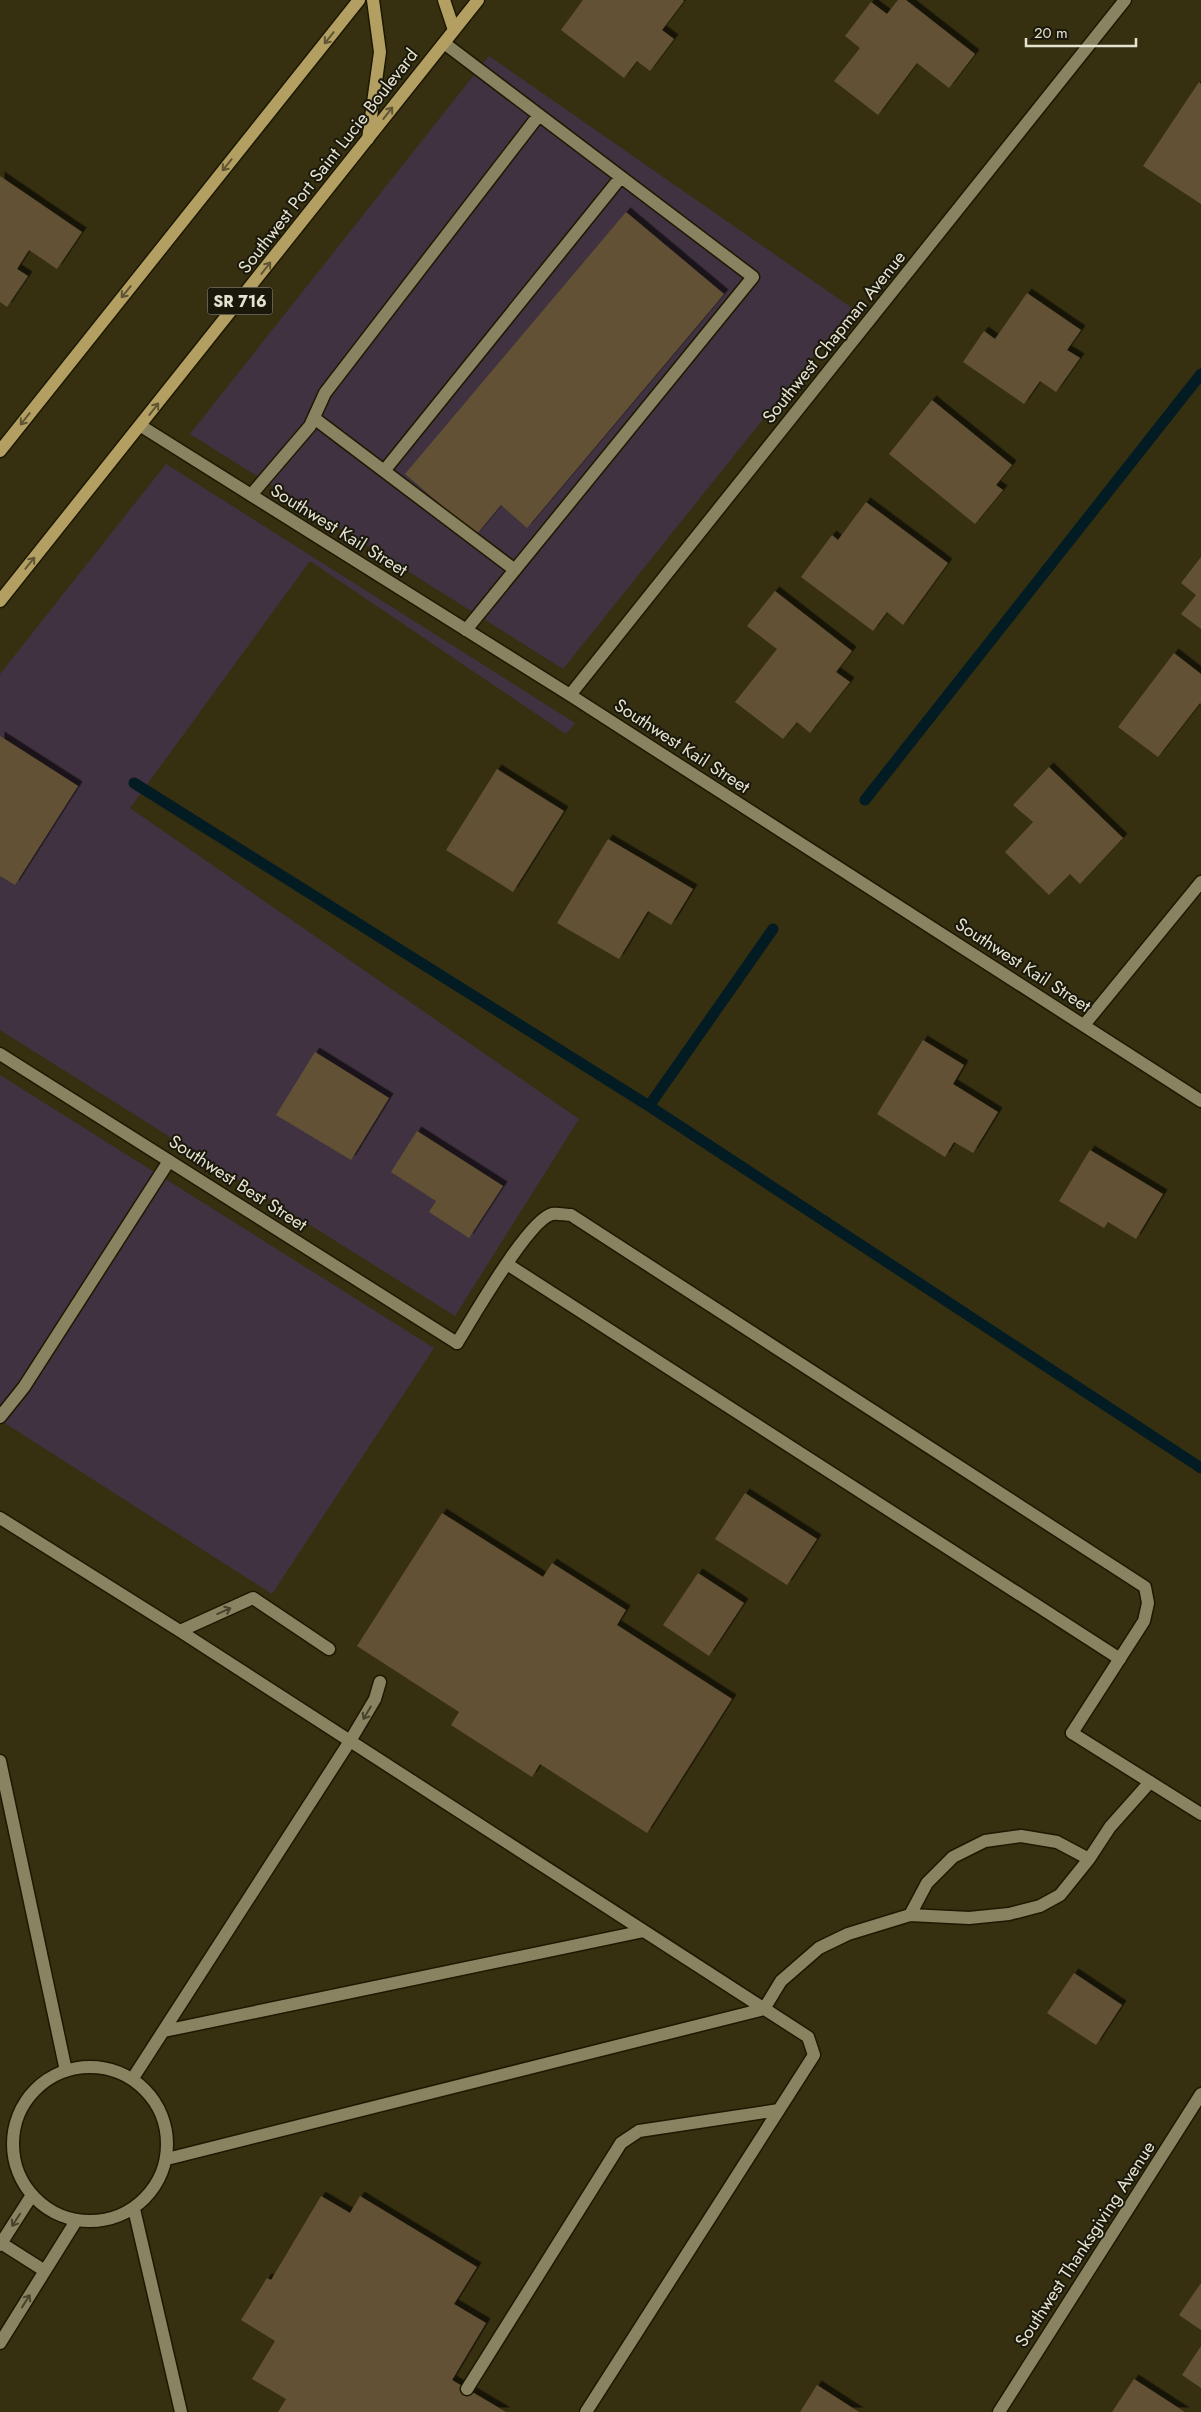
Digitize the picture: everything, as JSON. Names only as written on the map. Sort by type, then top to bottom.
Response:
[{"type":"main road","points":[[0,451],[359,0]]},
{"type":"main road","points":[[368,139],[380,52],[373,0]]},
{"type":"main road","points":[[444,0],[454,30]]},
{"type":"main road","name":"Southwest Port Saint Lucie Boulevard","points":[[0,601],[478,0]]},
{"type":"street","name":"Southwest Chapman Avenue","points":[[570,695],[1125,0]]},
{"type":"street","points":[[444,43],[753,277],[466,630]]},
{"type":"street","points":[[251,495],[310,426],[325,393],[539,115]]},
{"type":"street","points":[[384,471],[621,177]]},
{"type":"street","points":[[314,418],[515,570]]},
{"type":"street","name":"Southwest Kail Street","points":[[141,426],[570,695],[1201,1101]]},
{"type":"street","points":[[1084,1025],[1201,882]]},
{"type":"street","name":"Southwest Best Street","points":[[0,1054],[457,1343],[507,1264]]},
{"type":"street","points":[[0,1417],[29,1380],[169,1161]]},
{"type":"street","points":[[1120,1659],[507,1264],[536,1224],[552,1214],[571,1215],[1144,1588],[1148,1602],[1144,1621],[1120,1659],[1072,1733],[1201,1814]]},
{"type":"street","points":[[0,1518],[180,1631],[808,2037],[814,2055],[586,2412]]},
{"type":"street","points":[[180,1631],[253,1598],[329,1648]]},
{"type":"street","points":[[134,2078],[350,1741],[376,1699],[380,1682]]},
{"type":"street","points":[[0,1761],[66,2071]]},
{"type":"street","points":[[168,2159],[764,2009],[781,1981],[819,1948],[848,1934],[910,1915],[969,1918],[1009,1914],[1040,1906],[1060,1895],[1089,1859],[1110,1827],[1150,1782]]},
{"type":"street","points":[[910,1915],[927,1883],[953,1857],[985,1841],[1021,1836],[1057,1842],[1089,1859]]},
{"type":"street","points":[[164,2031],[644,1931]]},
{"type":"street","points":[[105,2067],[134,2078],[155,2100],[167,2128],[168,2159],[156,2187],[134,2209],[106,2222],[76,2222],[47,2210],[26,2189],[14,2161],[13,2130],[25,2102],[46,2080],[74,2068],[105,2067]]},
{"type":"street","name":"Southwest Thanksgiving Avenue","points":[[998,2412],[1201,2094]]},
{"type":"street","points":[[467,2389],[621,2143],[639,2131],[779,2110]]},
{"type":"street","points":[[32,2195],[0,2244],[45,2271]]},
{"type":"street","points":[[134,2209],[181,2412]]},
{"type":"street","points":[[0,2342],[76,2222]]},
{"type":"shaded area","points":[[489,56],[852,308],[563,669],[190,434]]},
{"type":"shaded area","points":[[166,464],[575,723],[566,734],[310,561],[130,808],[579,1119],[455,1316],[0,1030],[0,674]]},
{"type":"shaded area","points":[[0,1075],[434,1348],[272,1594],[0,1420]]},
{"type":"building","points":[[583,0],[684,1],[662,30],[674,39],[650,71],[637,61],[624,78],[561,30]]},
{"type":"building","points":[[898,0],[906,0],[975,54],[949,88],[917,63],[878,115],[834,81],[860,48],[845,36],[871,2],[887,14]]},
{"type":"building","points":[[1199,82],[1201,84],[1201,204],[1143,166]]},
{"type":"building","points":[[0,176],[82,232],[57,269],[29,250],[17,269],[28,276],[7,307],[0,302]]},
{"type":"building","points":[[626,212],[724,294],[527,528],[501,505],[476,535],[405,474]]},
{"type":"building","points":[[1027,293],[1081,330],[1067,350],[1080,358],[1056,392],[1040,381],[1024,404],[963,362],[984,331],[995,339]]},
{"type":"building","points":[[932,400],[1012,465],[996,485],[1003,490],[975,524],[889,454]]},
{"type":"building","points":[[866,502],[948,563],[903,625],[887,612],[873,631],[801,577],[832,535],[838,540]]},
{"type":"building","points":[[1201,557],[1201,629],[1181,614],[1196,595],[1181,583]]},
{"type":"building","points":[[775,591],[852,651],[836,672],[850,682],[810,733],[797,722],[783,739],[735,702],[777,649],[747,626]]},
{"type":"building","points":[[1174,653],[1201,674],[1201,704],[1158,757],[1118,727]]},
{"type":"building","points":[[0,736],[78,786],[15,885],[0,876]]},
{"type":"building","points":[[1049,767],[1123,838],[1080,884],[1070,874],[1049,895],[1005,852],[1033,822],[1013,805]]},
{"type":"building","points":[[497,769],[564,811],[513,892],[446,850]]},
{"type":"building","points":[[608,839],[693,889],[671,925],[648,911],[619,959],[557,923]]},
{"type":"building","points":[[923,1040],[964,1065],[953,1084],[998,1112],[973,1153],[954,1142],[945,1157],[877,1114]]},
{"type":"building","points":[[315,1052],[389,1098],[351,1160],[276,1115]]},
{"type":"building","points":[[417,1131],[503,1186],[469,1238],[429,1212],[436,1201],[391,1172]]},
{"type":"building","points":[[1090,1150],[1163,1194],[1136,1239],[1108,1222],[1104,1228],[1059,1201]]},
{"type":"building","points":[[745,1493],[817,1539],[787,1585],[715,1539]]},
{"type":"building","points":[[442,1513],[543,1577],[552,1563],[626,1610],[617,1625],[732,1699],[647,1833],[540,1764],[532,1777],[451,1725],[459,1712],[357,1646]]},
{"type":"building","points":[[698,1573],[744,1603],[709,1656],[663,1625]]},
{"type":"building","points":[[1074,1973],[1122,2005],[1096,2045],[1047,2013]]},
{"type":"building","points":[[321,2196],[350,2213],[360,2196],[477,2267],[454,2304],[486,2323],[452,2380],[506,2412],[278,2412],[286,2399],[252,2379],[275,2341],[241,2320],[267,2278],[271,2280]]},
{"type":"building","points":[[1201,2283],[1201,2330],[1179,2315]]},
{"type":"building","points":[[1201,2346],[1201,2388],[1182,2375]]},
{"type":"building","points":[[1134,2379],[1185,2412],[1112,2412]]},
{"type":"building","points":[[817,2385],[859,2412],[800,2412]]},
{"type":"waterway","points":[[865,800],[1201,374]]},
{"type":"waterway","points":[[134,783],[649,1106],[1201,1468]]},
{"type":"waterway","points":[[649,1106],[773,929]]}]
